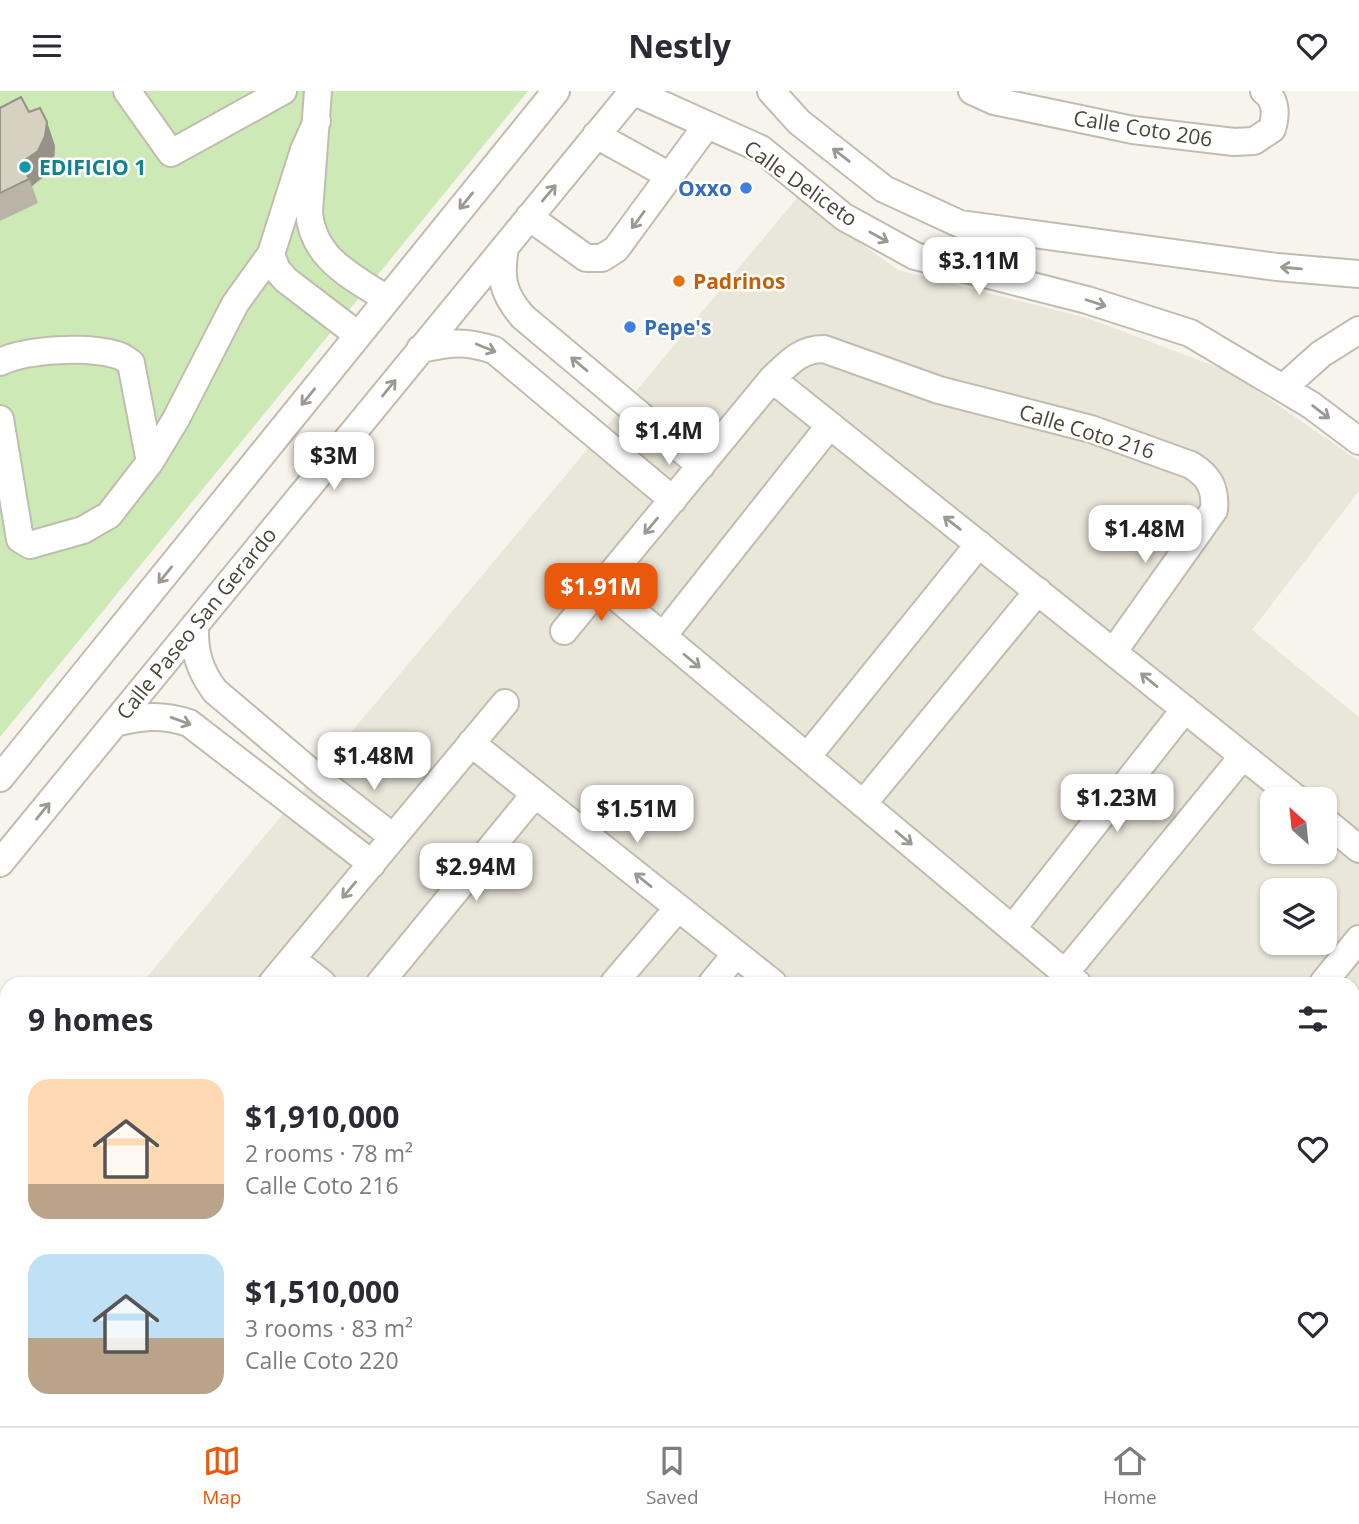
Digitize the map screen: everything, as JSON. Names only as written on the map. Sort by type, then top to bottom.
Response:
[{"type":"street","points":[[127,91],[171,153],[283,91]]},
{"type":"street","points":[[318,91],[310,229],[343,271],[387,299]]},
{"type":"street","points":[[0,778],[555,91]]},
{"type":"street","name":"Calle Deliceto","points":[[632,91],[761,149],[844,217],[915,256],[1087,300],[1190,333],[1311,405],[1359,441]]},
{"type":"street","name":"Calle Paseo San Gerardo","points":[[0,863],[632,91]]},
{"type":"street","name":"Calle Deliceto","points":[[771,91],[799,122],[884,189],[960,225],[1277,267],[1359,274]]},
{"type":"street","name":"Calle Coto 206","points":[[972,91],[994,101],[1132,130],[1234,142],[1254,141],[1272,129],[1276,114],[1269,94],[1264,91]]},
{"type":"street","points":[[0,419],[20,539],[30,545],[83,530],[109,515],[150,462],[176,419],[235,304],[271,254],[304,150],[317,121]]},
{"type":"street","points":[[528,217],[586,258],[602,258],[616,249],[707,125]]},
{"type":"street","points":[[596,135],[670,176]]},
{"type":"street","points":[[271,254],[298,240],[318,242]]},
{"type":"street","points":[[505,247],[501,270],[503,285],[513,305],[523,317],[701,466]]},
{"type":"street","points":[[271,254],[277,269],[286,280],[358,335]]},
{"type":"street","points":[[1283,388],[1321,354],[1359,330]]},
{"type":"street","points":[[420,349],[456,342],[472,343],[494,350],[673,500]]},
{"type":"street","name":"Calle Coto 216","points":[[564,631],[772,379],[797,355],[814,349],[824,349],[939,390],[1091,429],[1191,464],[1205,473],[1214,489],[1214,510],[1114,651]]},
{"type":"street","points":[[0,362],[12,356],[82,351],[118,355],[131,363],[150,462]]},
{"type":"street","points":[[772,379],[1282,787]]},
{"type":"street","points":[[663,636],[830,425]]},
{"type":"street","points":[[807,757],[979,544]]},
{"type":"street","points":[[602,585],[1070,977]]},
{"type":"street","points":[[863,804],[1038,591]]},
{"type":"street","points":[[195,625],[197,658],[204,677],[215,691],[326,785],[393,837]]},
{"type":"street","points":[[277,977],[505,703]]},
{"type":"street","points":[[1012,929],[1185,709]]},
{"type":"street","points":[[115,723],[154,715],[173,717],[189,723],[372,864]]},
{"type":"street","points":[[471,743],[765,977]]},
{"type":"street","points":[[1072,977],[1243,756]]},
{"type":"street","points":[[385,977],[535,794]]},
{"type":"street","points":[[1337,831],[1359,849]]},
{"type":"street","points":[[619,977],[678,908]]},
{"type":"street","points":[[1328,977],[1359,939]]},
{"type":"street","points":[[717,977],[736,954]]},
{"type":"street","points":[[292,960],[313,977]]},
{"type":"shaded area","points":[[797,198],[898,270],[1090,319],[1230,372],[1359,461],[1359,491],[1252,630],[1359,717],[1359,977],[147,977]]},
{"type":"green space","points":[[0,91],[528,91],[0,737]]},
{"type":"building","points":[[21,97],[29,112],[40,108],[47,122],[45,136],[38,151],[22,162],[29,179],[0,193],[0,108]]},
{"type":"place","name":"EDIFICIO 1","points":[[25,167]]},
{"type":"place","name":"Oxxo","points":[[746,188]]},
{"type":"place","name":"Padrinos","points":[[679,281]]},
{"type":"place","name":"Pepe's","points":[[630,327]]}]
